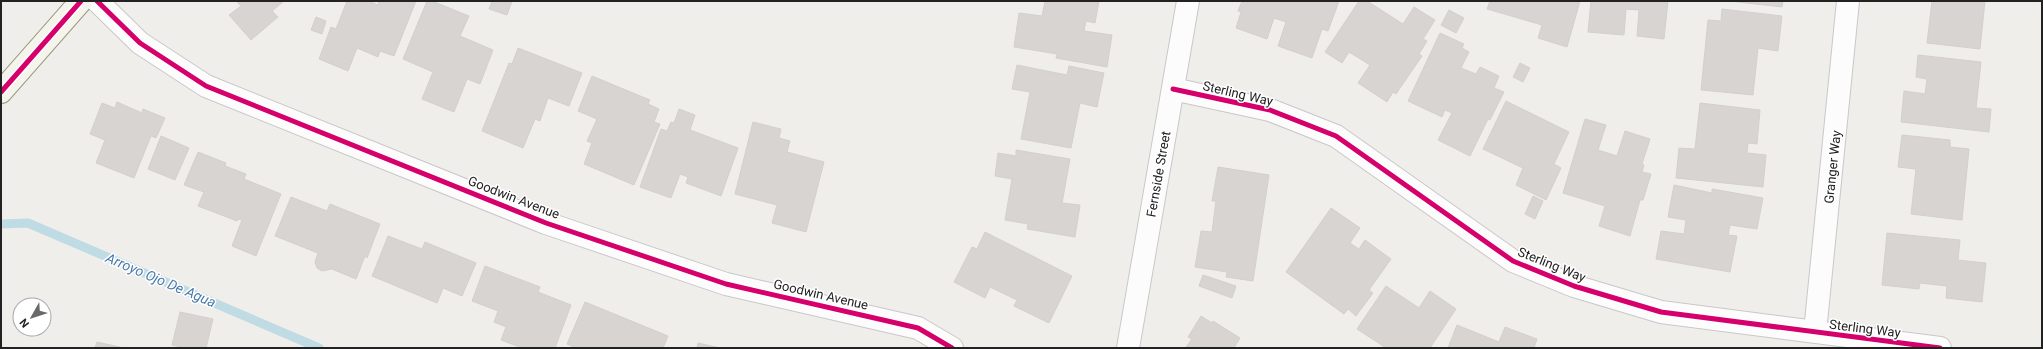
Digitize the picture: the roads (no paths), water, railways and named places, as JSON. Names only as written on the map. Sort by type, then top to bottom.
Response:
[{"type":"main road","points":[[1,92],[81,1]]},
{"type":"street","name":"Goodwin Avenue","points":[[97,1],[140,43],[206,86],[546,222],[726,284],[918,328],[952,348]]},
{"type":"street","name":"Fernside Street","points":[[1128,348],[1188,1]]},
{"type":"street","name":"Granger Way","points":[[1815,332],[1848,1]]},
{"type":"street","name":"Sterling Way","points":[[1172,89],[1270,110],[1336,136],[1513,261],[1574,286],[1660,312],[1940,348]]},
{"type":"waterway","name":"Arroyo Ojo De Agua","points":[[1,224],[28,223],[319,348]]}]
